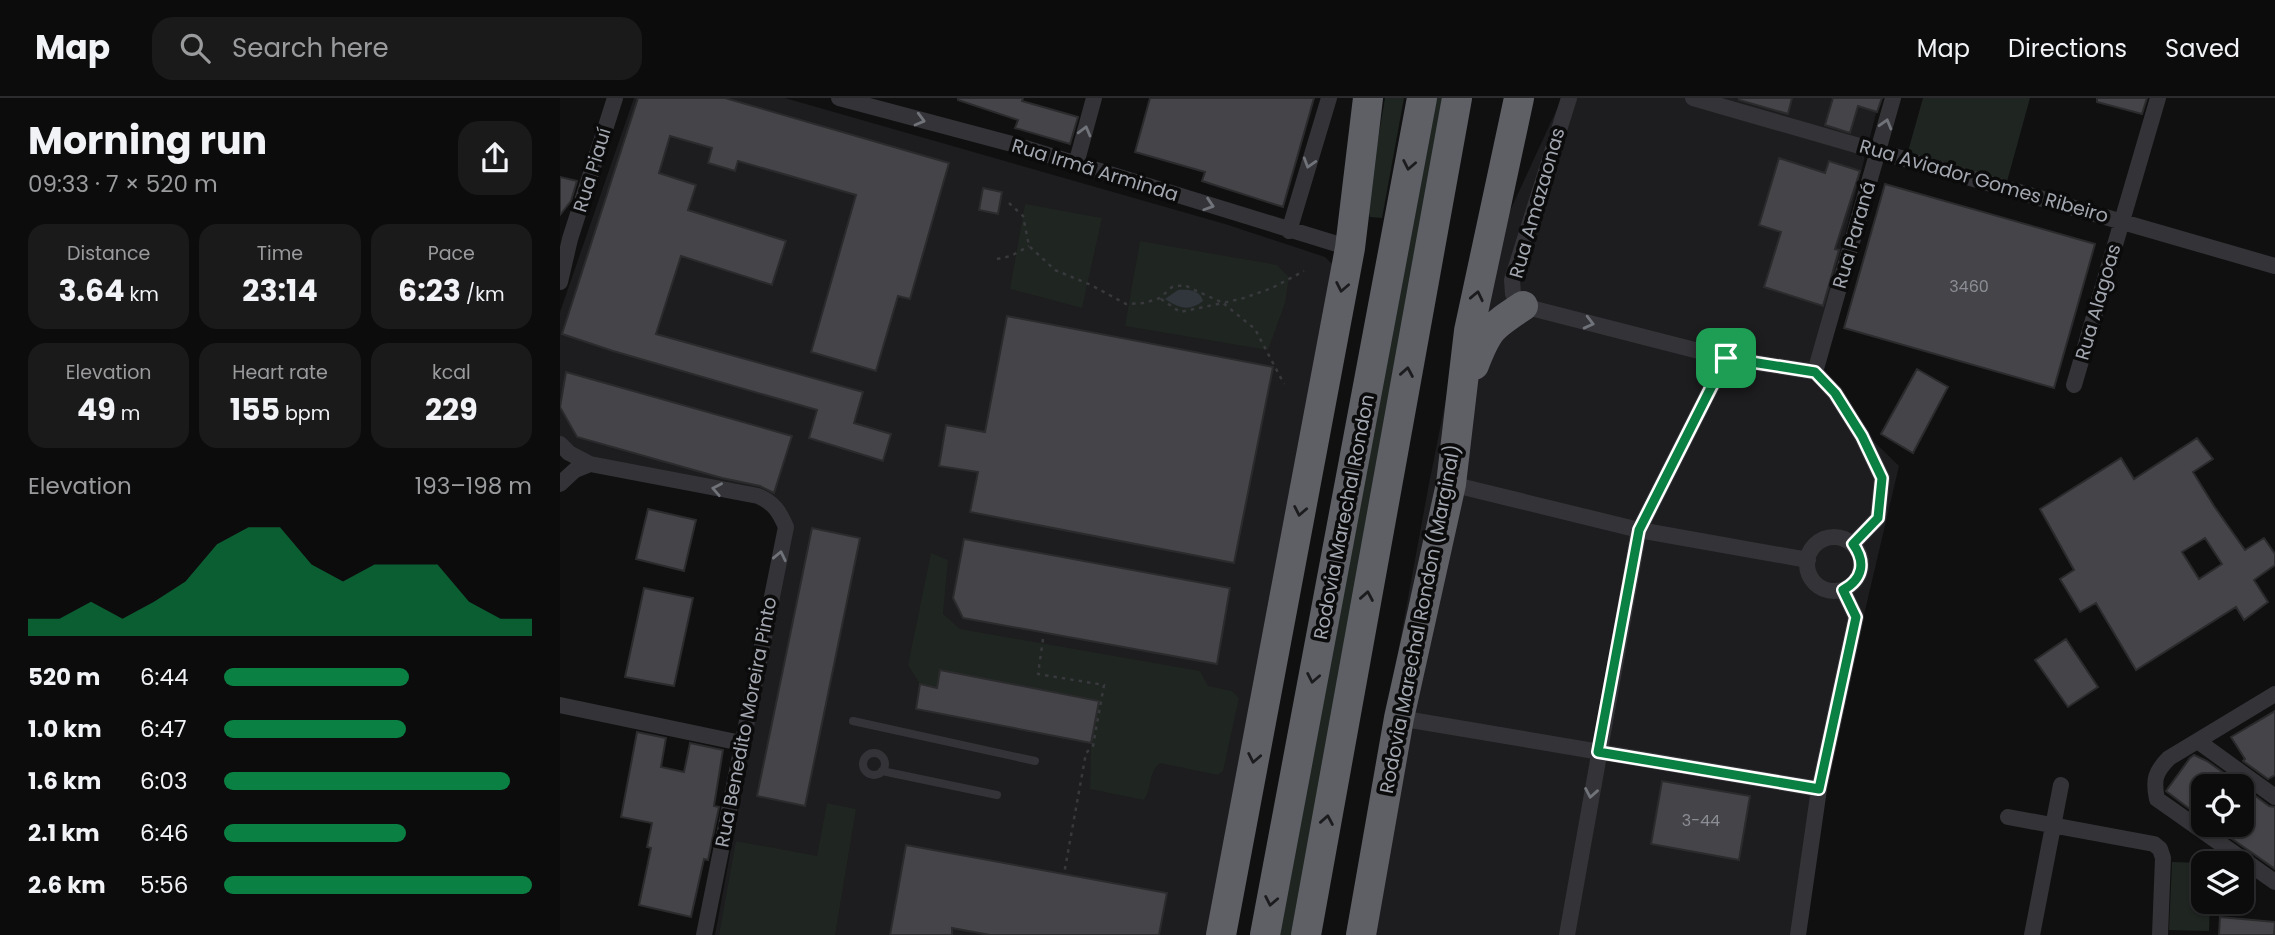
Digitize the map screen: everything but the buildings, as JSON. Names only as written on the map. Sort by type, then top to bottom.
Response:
[{"type":"highway","points":[[1221,935],[1350,248],[1368,98]]},
{"type":"highway","name":"Rodovia Marechal Rondon","points":[[1265,935],[1422,98]]},
{"type":"highway","name":"Rodovia Marechal Rondon","points":[[1306,935],[1457,98]]},
{"type":"highway","name":"Rodovia Marechal Rondon (Marginal)","points":[[1361,935],[1399,718],[1451,485],[1469,331],[1519,98]]},
{"type":"highway","points":[[1460,398],[1485,336],[1499,322],[1523,306]]},
{"type":"street","name":"Rua Piauí","points":[[560,282],[565,238],[615,98]]},
{"type":"street","points":[[1076,164],[1094,98]]},
{"type":"street","points":[[1289,231],[1329,98]]},
{"type":"street","name":"Rua Amazaonas","points":[[1523,306],[1513,294],[1512,280],[1569,98]]},
{"type":"street","name":"Rua Aviador Gomes Ribeiro","points":[[1693,98],[2275,266]]},
{"type":"street","name":"Rua Paraná","points":[[1815,372],[1893,98]]},
{"type":"street","name":"Rua Alagoas","points":[[2074,385],[2158,98]]},
{"type":"street","name":"Rua Irmã Arminda","points":[[850,99],[1076,164],[1350,248]]},
{"type":"street","points":[[1523,306],[1726,358],[1815,372],[1835,393],[1862,436],[1882,478],[1878,518],[1853,544]]},
{"type":"street","points":[[1567,935],[1639,530],[1726,358]]},
{"type":"street","points":[[560,444],[569,453],[590,464]]},
{"type":"street","points":[[560,484],[575,470],[590,464]]},
{"type":"street","name":"Rua Benedito Moreira Pinto","points":[[590,464],[758,496],[771,502],[779,511],[786,527],[704,935]]},
{"type":"street","points":[[1451,485],[1639,530],[1808,560]]},
{"type":"street","points":[[1826,538],[1845,539],[1853,544],[1862,560],[1858,579],[1843,590],[1830,591],[1819,586],[1808,573],[1808,560],[1812,549],[1826,538]]},
{"type":"street","points":[[1798,935],[1819,789],[1856,617],[1843,590]]},
{"type":"street","points":[[2275,694],[2169,758],[2158,769],[2153,783],[2157,799],[2275,882]]},
{"type":"street","points":[[560,705],[741,743]]},
{"type":"street","points":[[1399,718],[1819,789]]},
{"type":"street","points":[[2199,742],[2271,788]]},
{"type":"street","points":[[2032,935],[2061,785]]},
{"type":"street","points":[[2008,817],[2154,844],[2160,849],[2163,858],[2160,935]]},
{"type":"lane","points":[[853,721],[1035,761]]},
{"type":"lane","points":[[883,771],[997,795]]},
{"type":"path","points":[[1009,203],[1023,216],[1029,246],[1055,270],[1126,304],[1144,303],[1160,298],[1172,287],[1184,285],[1223,303],[1255,329],[1284,384]]},
{"type":"path","points":[[997,260],[1012,256],[1029,246]]},
{"type":"path","points":[[1160,298],[1180,312],[1244,299],[1304,271]]},
{"type":"path","points":[[1043,639],[1038,674],[1104,685],[1093,746],[1086,753],[1064,874]]},
{"type":"shaded area","points":[[634,98],[785,98],[1225,224],[1325,257],[1333,265],[1212,935],[715,935],[791,525],[771,499],[566,456],[560,446],[560,312]]},
{"type":"shaded area","points":[[1385,98],[1404,98],[1382,218],[1370,217],[1367,204]]},
{"type":"shaded area","points":[[1430,98],[1453,98],[1298,935],[1276,935]]},
{"type":"shaded area","points":[[1562,98],[1880,98],[1808,377],[1899,466],[1832,751],[1805,935],[1346,935],[1463,313]]},
{"type":"shaded area","points":[[1923,98],[2030,98],[2006,185],[1907,155]]},
{"type":"shaded area","points":[[1025,204],[1102,218],[1082,308],[1010,289]]},
{"type":"shaded area","points":[[1140,241],[1277,265],[1289,277],[1285,303],[1268,350],[1125,326]]},
{"type":"shaded area","points":[[1178,290],[1194,291],[1203,301],[1193,307],[1184,308],[1165,299]]},
{"type":"shaded area","points":[[931,553],[948,560],[943,614],[960,629],[1200,671],[1208,686],[1232,691],[1239,698],[1223,771],[1218,775],[1160,763],[1154,771],[1144,800],[1090,789],[1091,743],[1099,701],[941,670],[937,688],[920,684],[908,665]]},
{"type":"shaded area","points":[[827,803],[856,809],[835,935],[719,935],[736,841],[817,856]]},
{"type":"shaded area","points":[[2172,862],[2191,863],[2191,914],[2210,914],[2209,931],[2169,930]]},
{"type":"route","points":[[1726,358],[1815,372],[1835,393],[1862,436],[1882,478],[1878,518],[1853,544],[1862,560],[1858,579],[1843,590],[1856,617],[1819,789],[1598,752],[1639,530],[1726,358]]}]
